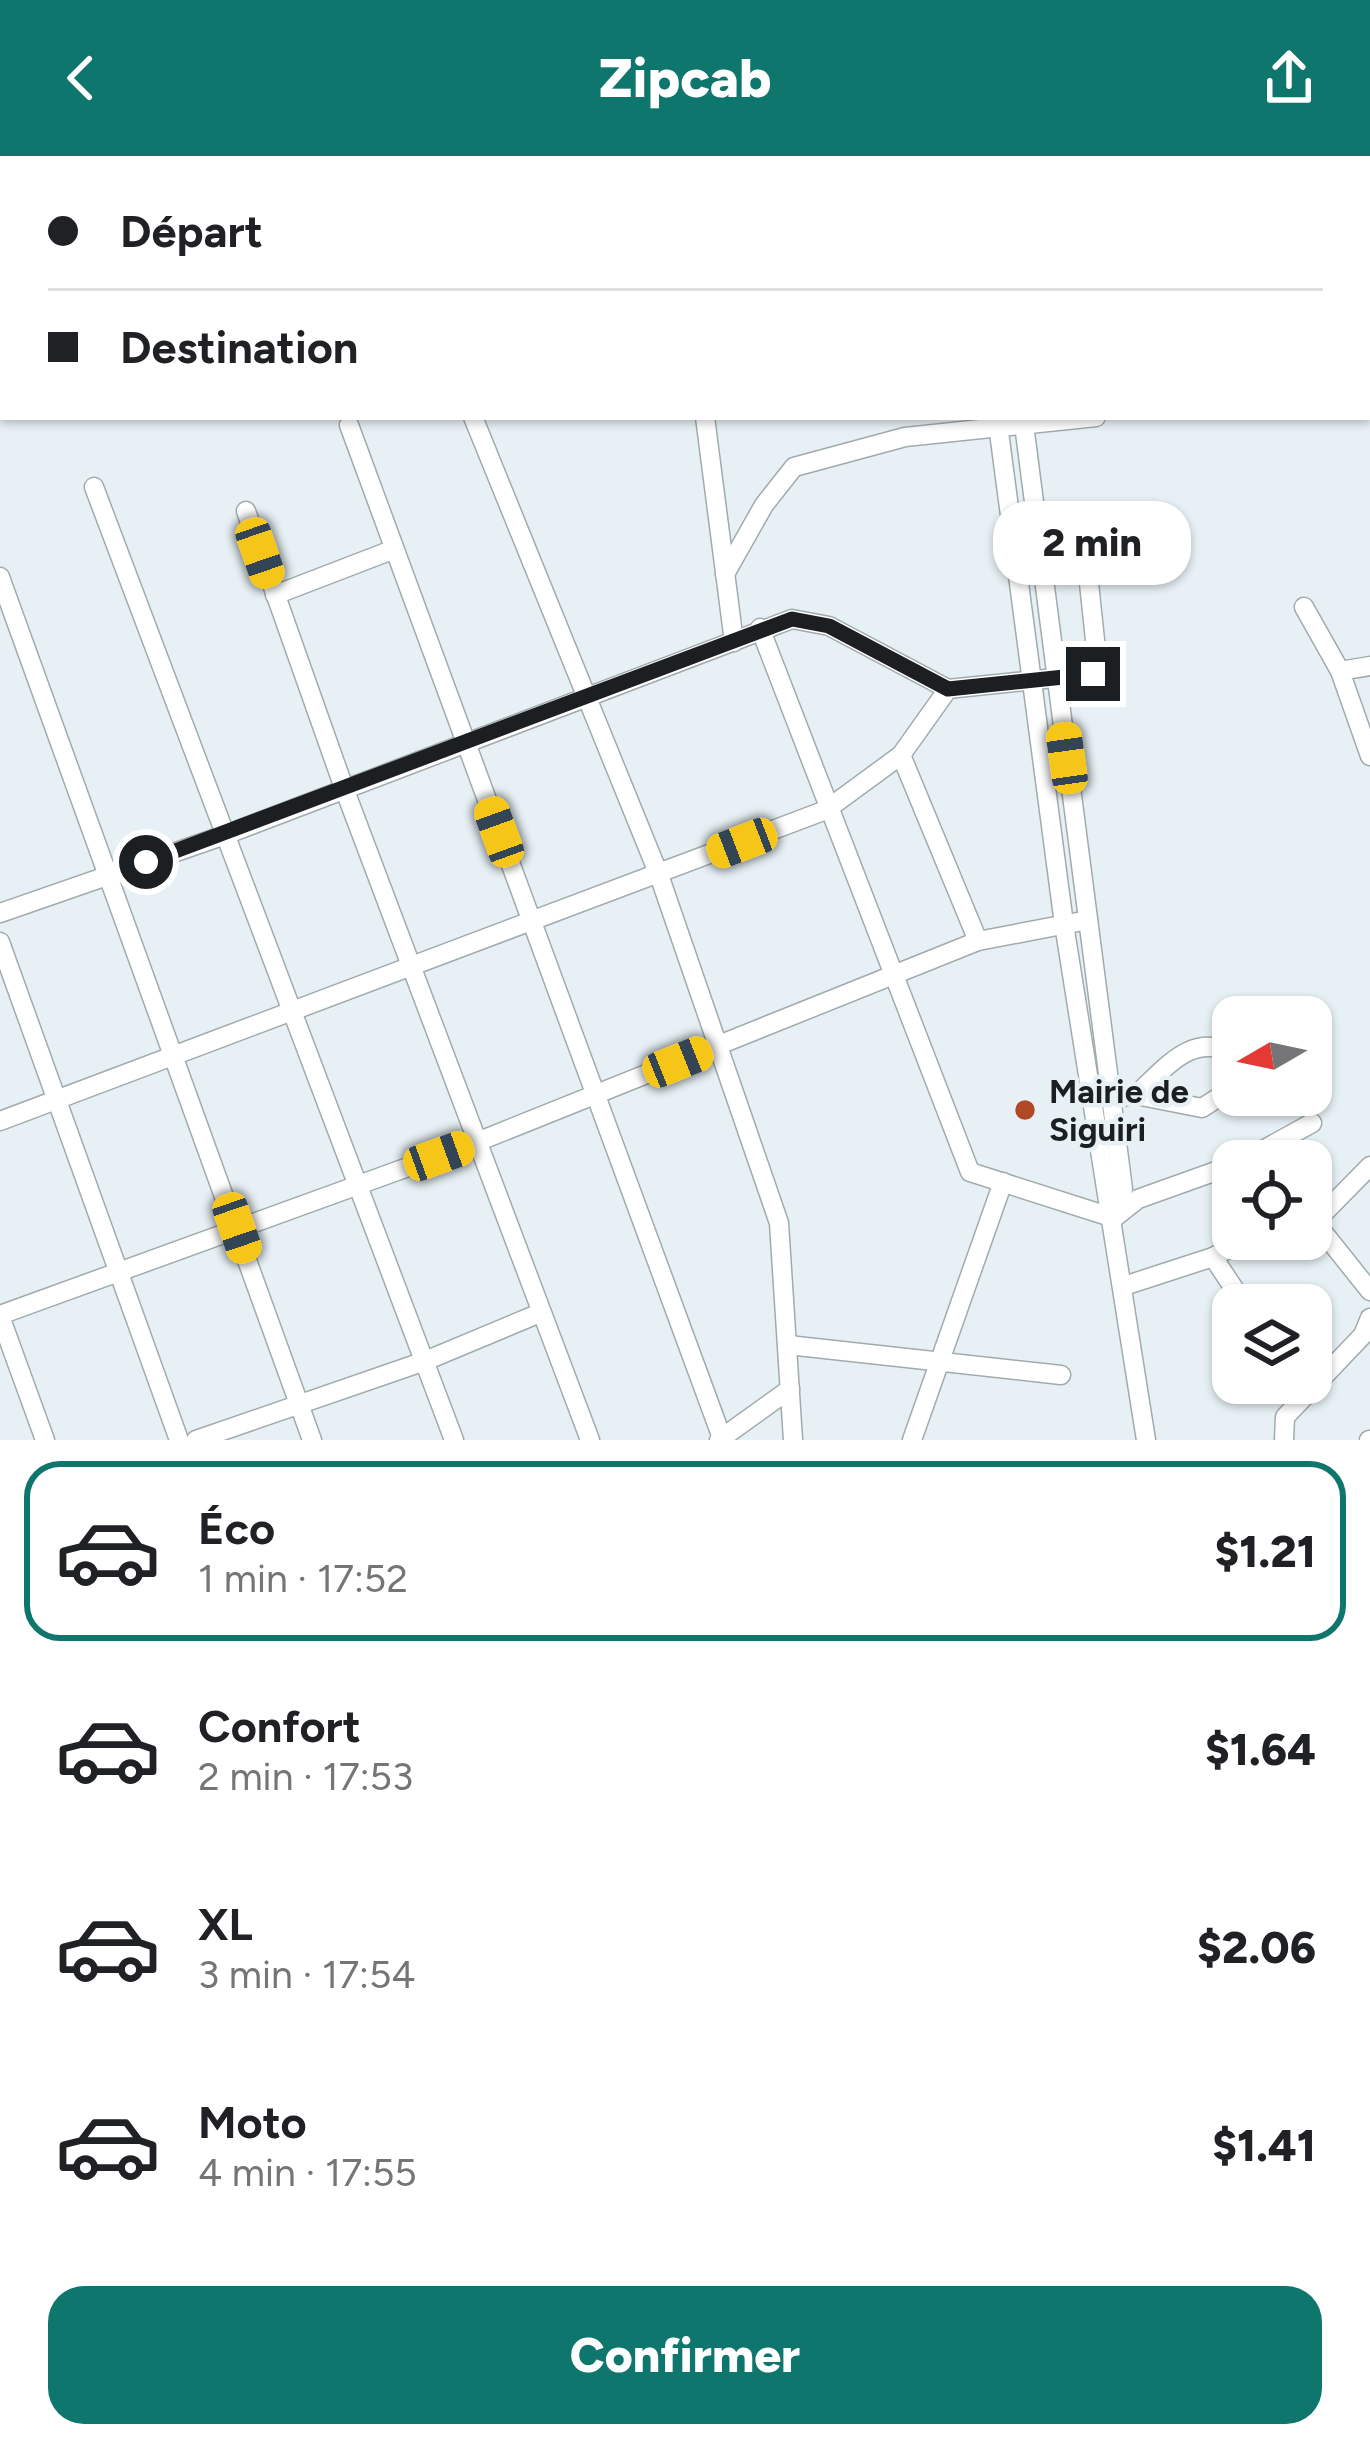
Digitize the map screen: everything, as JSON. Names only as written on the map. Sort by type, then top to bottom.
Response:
[{"type":"street","points":[[474,420],[658,875],[779,1223],[793,1440]]},
{"type":"street","points":[[705,420],[734,642]]},
{"type":"street","points":[[725,574],[764,505],[794,467],[905,437],[1024,422],[1123,1189],[1114,1218]]},
{"type":"street","points":[[998,424],[1064,924],[1146,1440]]},
{"type":"street","points":[[349,425],[720,1439],[790,1389]]},
{"type":"street","points":[[94,487],[362,1184],[454,1440]]},
{"type":"street","points":[[246,511],[344,788],[590,1440]]},
{"type":"street","points":[[275,595],[392,550]]},
{"type":"street","points":[[0,913],[225,835],[792,619],[829,626],[948,689],[1093,674],[1098,668],[1088,574]]},
{"type":"street","points":[[0,577],[313,1440]]},
{"type":"street","points":[[1304,607],[1340,671],[1370,756]]},
{"type":"street","points":[[760,628],[826,810],[970,1172],[1114,1218]]},
{"type":"street","points":[[1340,671],[1370,666]]},
{"type":"street","points":[[0,1121],[826,810],[902,755],[948,689]]},
{"type":"street","points":[[902,755],[978,941]]},
{"type":"street","points":[[45,1440],[0,1316],[477,1142],[978,941],[1088,920]]},
{"type":"street","points":[[0,942],[179,1440]]},
{"type":"street","points":[[1136,1095],[1189,1048],[1212,1043]]},
{"type":"street","points":[[1111,1098],[1136,1095],[1202,1108],[1212,1102]]},
{"type":"street","points":[[1284,1140],[1312,1123]]},
{"type":"street","points":[[1332,1203],[1370,1166]]},
{"type":"street","points":[[1114,1218],[1138,1199],[1212,1173]]},
{"type":"street","points":[[912,1440],[1003,1183]]},
{"type":"street","points":[[1332,1245],[1370,1291]]},
{"type":"street","points":[[1124,1286],[1212,1257]]},
{"type":"street","points":[[196,1440],[425,1361],[540,1313]]},
{"type":"street","points":[[1284,1440],[1285,1417],[1363,1335],[1370,1318]]},
{"type":"street","points":[[788,1345],[1061,1376]]},
{"type":"place","name":"Mairie de Siguiri","points":[[1025,1110]]},
{"type":"route","points":[[146,862],[792,619],[829,626],[884,660],[948,689],[1093,674]]}]
